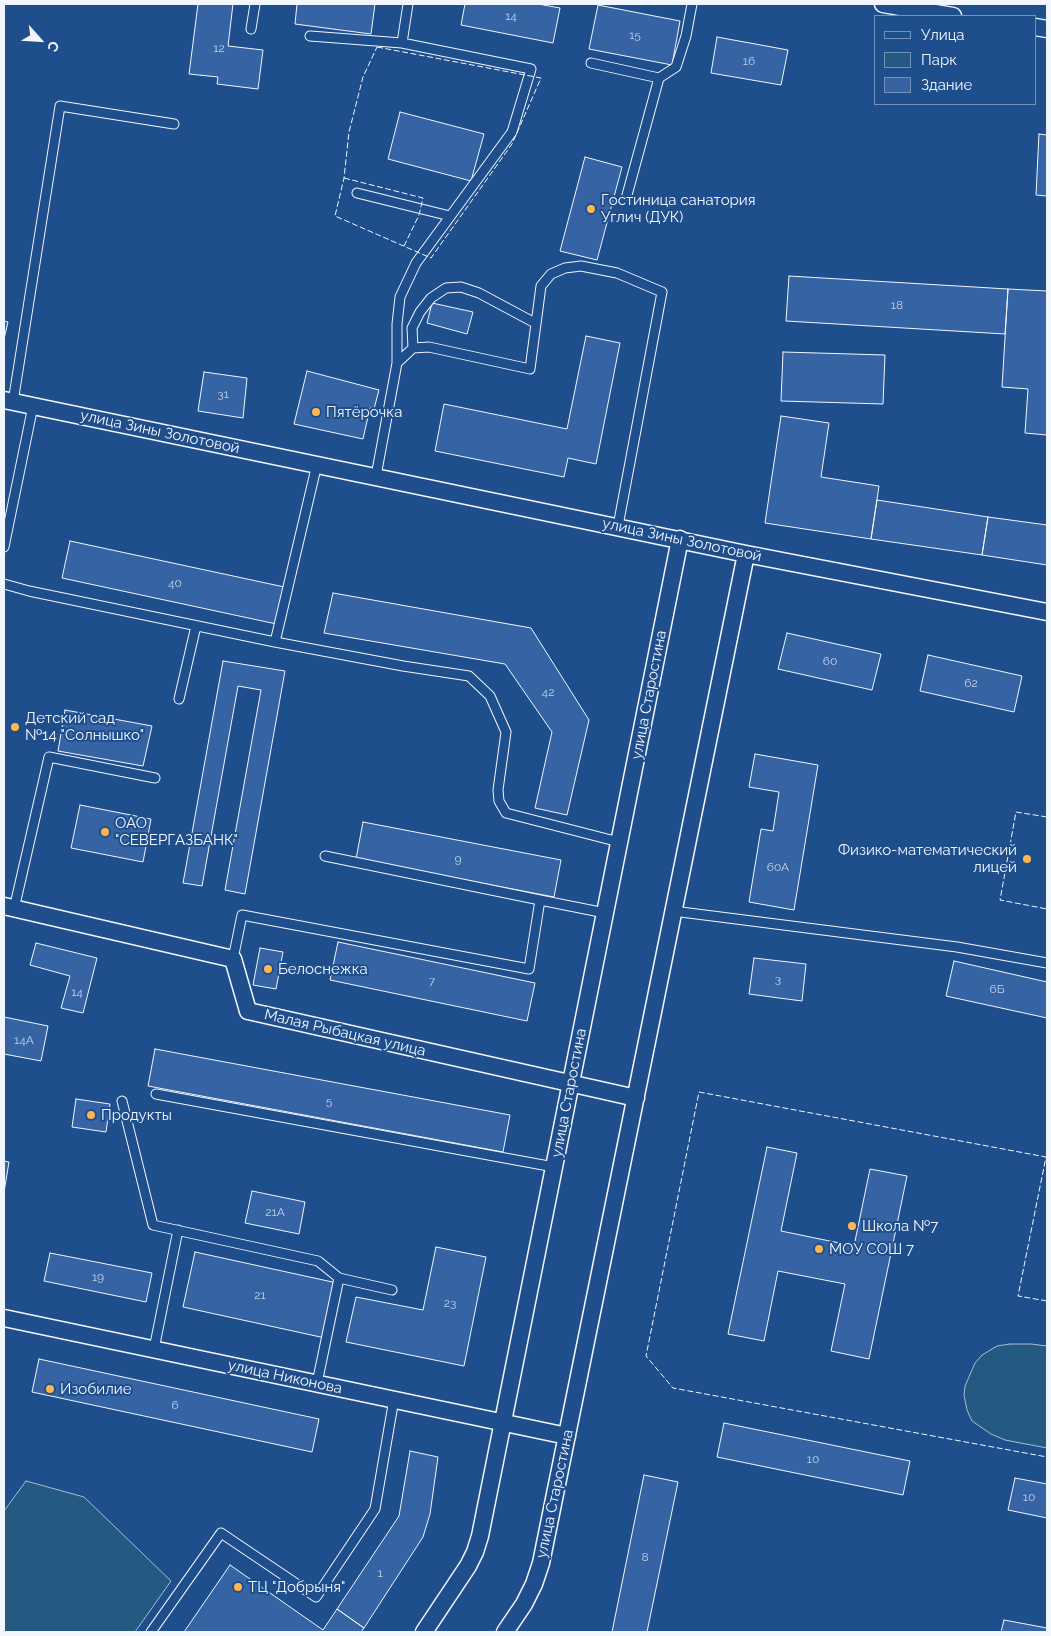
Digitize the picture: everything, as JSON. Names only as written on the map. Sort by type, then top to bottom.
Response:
[{"type":"street","points":[[883,4],[947,15]]},
{"type":"street","name":"улица Зины Золотовой","points":[[8,401],[746,554],[1047,612]]},
{"type":"street","name":"улица Старостина","points":[[424,1632],[468,1566],[480,1536],[680,539]]},
{"type":"street","name":"улица Старостина","points":[[510,1629],[534,1584],[541,1563],[746,554]]},
{"type":"street","points":[[9,907],[233,959]]},
{"type":"street","name":"Малая Рыбацкая улица","points":[[233,959],[248,1011],[571,1085],[636,1098]]},
{"type":"street","name":"улица Никонова","points":[[4,1318],[567,1436]]},
{"type":"lane","points":[[251,28],[254,4]]},
{"type":"lane","points":[[402,43],[408,4]]},
{"type":"lane","points":[[627,195],[659,78],[676,67],[686,36],[692,4]]},
{"type":"lane","points":[[310,36],[402,43],[531,69],[512,132],[416,263],[400,296],[397,324],[397,363],[376,476]]},
{"type":"lane","points":[[591,63],[659,78]]},
{"type":"lane","points":[[8,401],[60,106],[174,124]]},
{"type":"lane","points":[[357,193],[450,216]]},
{"type":"lane","points":[[397,363],[413,348],[429,347],[530,369],[541,286],[551,274],[565,268],[581,266],[617,273],[662,292],[618,526]]},
{"type":"lane","points":[[413,348],[412,328],[420,312],[431,298],[446,288],[461,287],[479,292],[535,323]]},
{"type":"lane","points":[[4,547],[33,406]]},
{"type":"lane","points":[[275,642],[317,464]]},
{"type":"lane","points":[[4,584],[29,591],[275,642],[468,676],[490,696],[506,732],[498,790],[500,801],[506,813],[619,842]]},
{"type":"lane","points":[[179,699],[196,626]]},
{"type":"lane","points":[[9,907],[49,757],[155,778]]},
{"type":"lane","points":[[325,856],[605,913]]},
{"type":"lane","points":[[233,959],[242,915],[529,969],[540,900]]},
{"type":"lane","points":[[673,911],[957,947],[1047,962]]},
{"type":"lane","points":[[156,1094],[554,1166]]},
{"type":"lane","points":[[122,1100],[153,1225],[318,1261],[339,1278],[392,1290]]},
{"type":"lane","points":[[154,1349],[178,1230]]},
{"type":"lane","points":[[317,1383],[339,1278]]},
{"type":"lane","points":[[151,1632],[222,1533],[316,1597],[375,1510],[394,1399]]},
{"type":"green space","points":[[1010,1344],[1047,1346],[1047,1448],[1005,1440],[991,1434],[972,1421],[967,1410],[964,1395],[965,1386],[975,1363],[982,1355],[997,1346]]},
{"type":"green space","points":[[26,1481],[84,1497],[171,1581],[135,1632],[4,1632],[4,1511]]},
{"type":"building","points":[[198,4],[233,4],[228,46],[263,50],[258,89],[217,84],[218,77],[189,74]]},
{"type":"building","points":[[297,4],[375,4],[371,34],[295,24]]},
{"type":"building","points":[[465,4],[538,4],[560,8],[553,43],[461,25]]},
{"type":"building","points":[[598,5],[680,21],[672,65],[589,49]]},
{"type":"building","points":[[717,37],[788,50],[781,85],[711,73]]},
{"type":"building","points":[[400,112],[484,134],[471,181],[388,159]]},
{"type":"building","points":[[1039,134],[1047,135],[1047,196],[1036,195]]},
{"type":"building","name":"Гостиница санатория Углич (ДУК)","points":[[585,157],[622,167],[597,260],[560,251]]},
{"type":"building","points":[[789,276],[1008,289],[1005,334],[786,321]]},
{"type":"building","points":[[1008,289],[1047,291],[1047,435],[1025,433],[1028,389],[1002,387]]},
{"type":"building","points":[[432,303],[473,312],[467,334],[427,323]]},
{"type":"building","points":[[4,321],[8,322],[4,339]]},
{"type":"building","points":[[586,336],[620,343],[596,464],[568,458],[564,477],[435,451],[444,404],[567,429]]},
{"type":"building","points":[[783,352],[885,355],[883,404],[781,401]]},
{"type":"building","points":[[307,371],[379,390],[374,409],[370,408],[363,439],[294,424]]},
{"type":"building","points":[[204,372],[247,378],[243,418],[198,411]]},
{"type":"building","points":[[781,416],[829,423],[821,477],[879,486],[871,539],[765,523]]},
{"type":"building","points":[[877,500],[988,517],[982,555],[871,539]]},
{"type":"building","points":[[988,517],[1047,525],[1047,565],[982,555]]},
{"type":"building","points":[[70,541],[289,588],[281,625],[62,578]]},
{"type":"building","points":[[333,593],[531,628],[589,720],[567,815],[535,808],[552,732],[505,664],[324,633]]},
{"type":"building","points":[[787,633],[881,654],[872,690],[778,669]]},
{"type":"building","points":[[928,655],[1022,676],[1014,712],[920,691]]},
{"type":"building","points":[[223,661],[285,671],[245,894],[225,890],[261,690],[238,686],[202,886],[183,883]]},
{"type":"building","points":[[65,710],[152,726],[143,766],[58,751]]},
{"type":"building","points":[[755,754],[818,765],[794,910],[749,902],[761,829],[773,831],[779,792],[749,787]]},
{"type":"building","points":[[80,805],[151,819],[143,862],[71,848]]},
{"type":"building","points":[[363,822],[561,860],[554,897],[356,859]]},
{"type":"building","points":[[338,942],[535,983],[527,1021],[330,980]]},
{"type":"building","points":[[36,943],[97,958],[83,1013],[61,1008],[70,976],[30,965]]},
{"type":"building","name":"Белоснежка","points":[[260,948],[283,952],[276,989],[253,985]]},
{"type":"building","points":[[754,958],[806,964],[802,1001],[749,994]]},
{"type":"building","points":[[954,961],[1047,982],[1047,1018],[946,996]]},
{"type":"building","points":[[4,1017],[48,1026],[41,1061],[4,1054]]},
{"type":"building","points":[[155,1049],[510,1115],[503,1152],[148,1086]]},
{"type":"building","name":"Продукты","points":[[76,1099],[110,1104],[106,1132],[72,1127]]},
{"type":"building","points":[[767,1147],[797,1153],[781,1231],[854,1246],[870,1169],[907,1176],[869,1359],[831,1351],[845,1284],[778,1271],[764,1341],[728,1334]]},
{"type":"building","points":[[4,1161],[9,1162],[4,1192]]},
{"type":"building","points":[[252,1191],[305,1202],[299,1234],[245,1223]]},
{"type":"building","points":[[436,1247],[486,1257],[464,1366],[346,1342],[356,1297],[423,1310]]},
{"type":"building","points":[[195,1252],[337,1283],[325,1338],[183,1307]]},
{"type":"building","points":[[50,1253],[152,1273],[146,1302],[44,1281]]},
{"type":"building","points":[[39,1359],[319,1419],[312,1452],[32,1392]]},
{"type":"building","points":[[724,1423],[910,1461],[903,1495],[717,1457]]},
{"type":"building","points":[[410,1451],[438,1457],[430,1514],[423,1537],[364,1628],[337,1609],[399,1516]]},
{"type":"building","points":[[644,1475],[678,1482],[647,1632],[612,1632]]},
{"type":"building","points":[[1015,1478],[1047,1484],[1047,1518],[1008,1510]]},
{"type":"building","name":"ТЦ \"Добрыня\"","points":[[230,1565],[323,1630],[337,1609],[364,1628],[361,1632],[184,1632]]},
{"type":"building","points":[[1004,1620],[1047,1628],[1047,1632],[1001,1632]]},
{"type":"fence","points":[[377,47],[541,78],[512,144],[431,258],[335,216],[344,178],[349,132],[363,77],[377,47]]},
{"type":"fence","points":[[344,178],[423,198],[419,215],[404,246]]},
{"type":"fence","points":[[1047,817],[1016,812],[1000,900],[1047,909]]},
{"type":"fence","points":[[1047,1301],[1018,1296],[1046,1157],[699,1092],[646,1356],[673,1388],[1047,1457]]},
{"type":"place","name":"Гостиница санатория Углич (ДУК)","points":[[591,209]]},
{"type":"place","name":"Пятёрочка","points":[[316,412]]},
{"type":"place","name":"Детский сад №14 \"Солнышко\"","points":[[15,727]]},
{"type":"place","name":"ОАО \"СЕВЕРГАЗБАНК\"","points":[[105,832]]},
{"type":"place","name":"Физико-математический лицей","points":[[1027,859]]},
{"type":"place","name":"Белоснежка","points":[[268,969]]},
{"type":"place","name":"Продукты","points":[[91,1115]]},
{"type":"place","name":"Школа №7","points":[[852,1226]]},
{"type":"place","name":"МОУ СОШ 7","points":[[819,1249]]},
{"type":"place","name":"Изобилие","points":[[50,1389]]},
{"type":"place","name":"ТЦ \"Добрыня\"","points":[[238,1587]]}]
